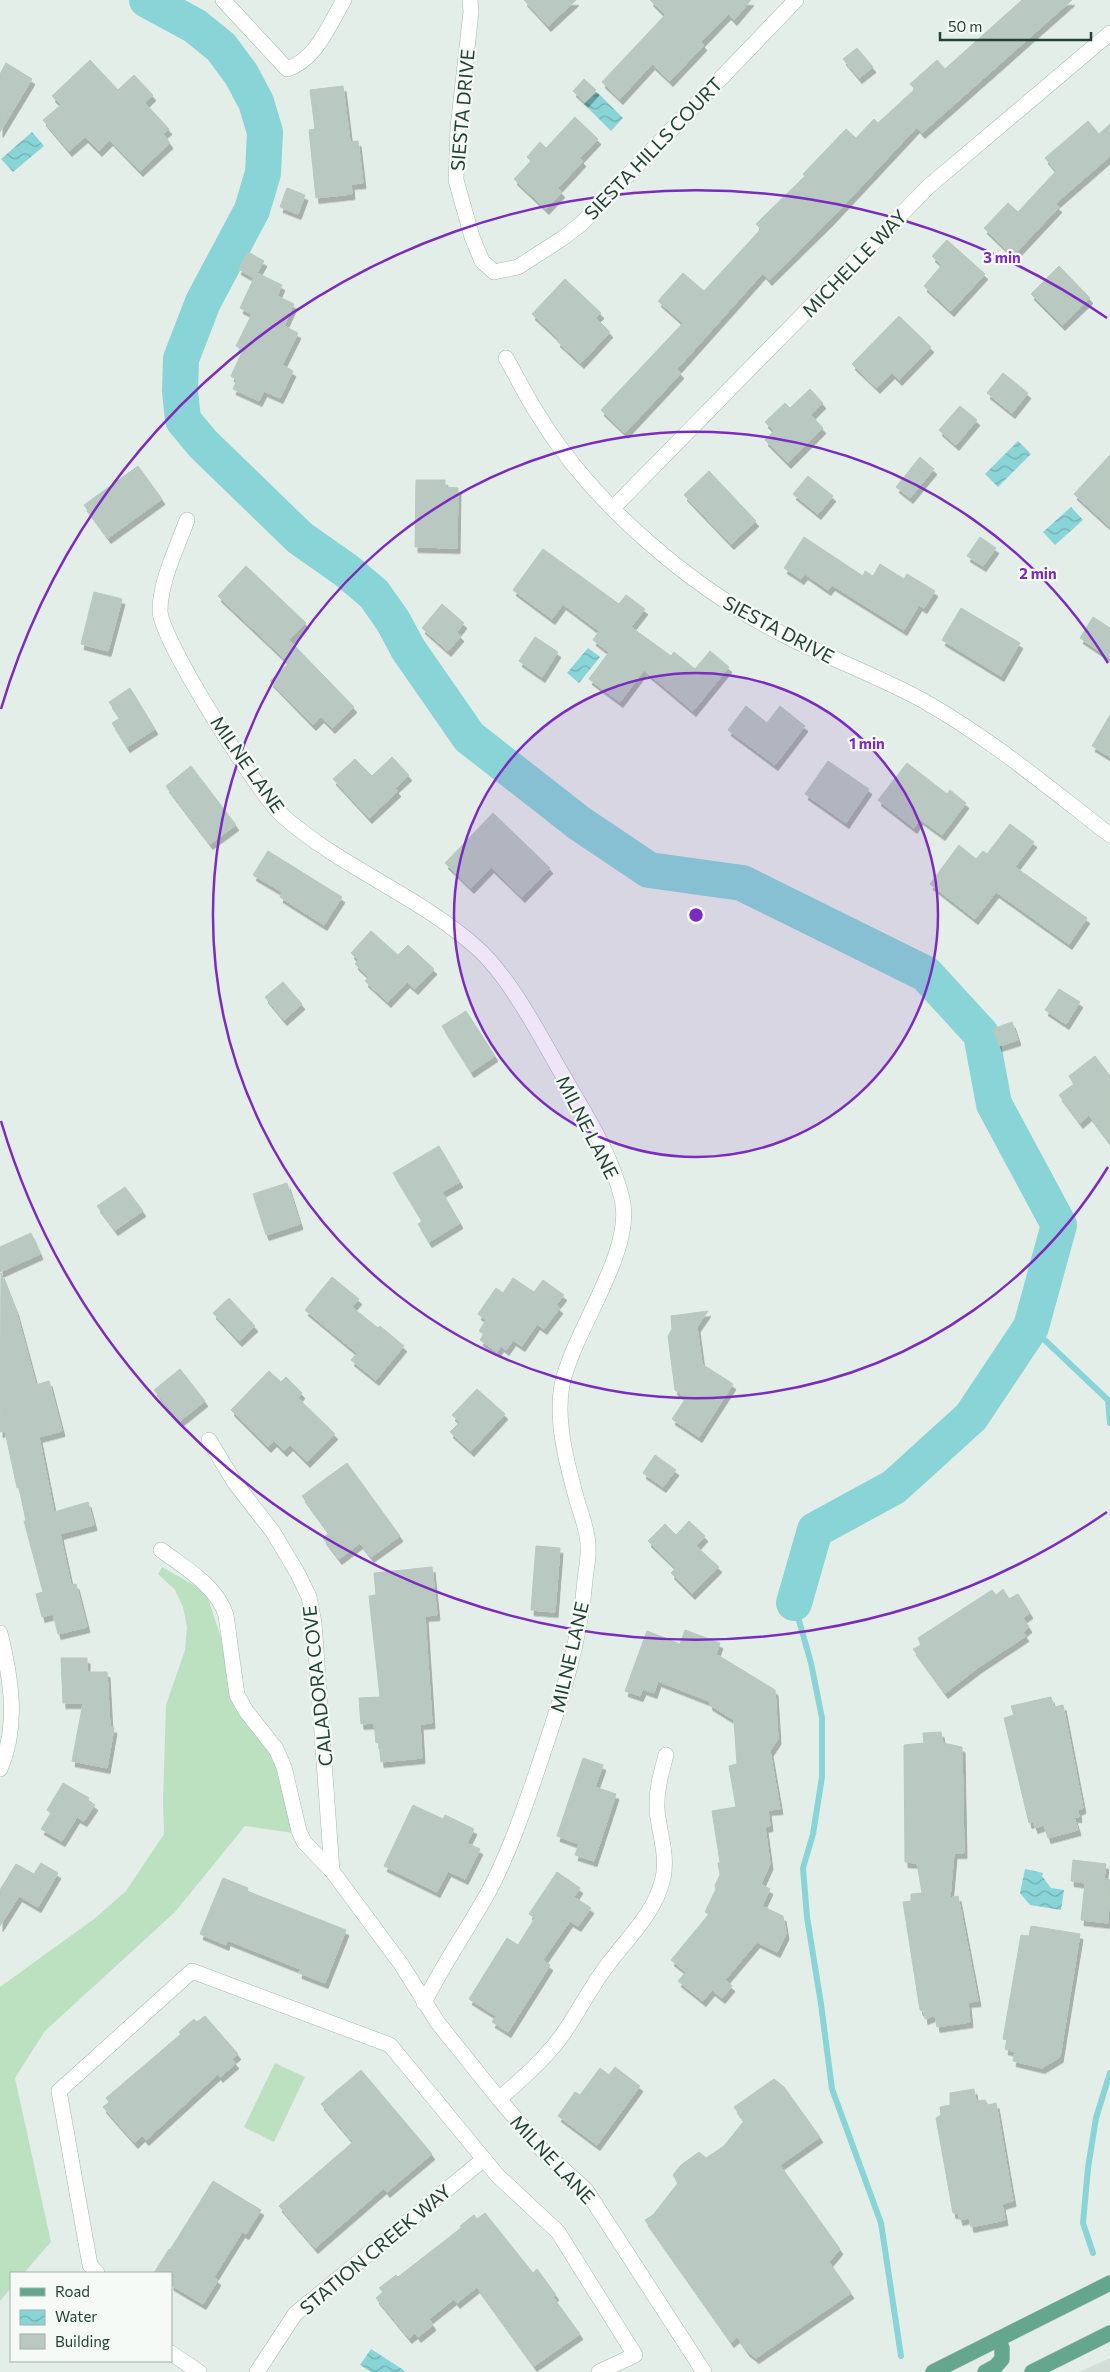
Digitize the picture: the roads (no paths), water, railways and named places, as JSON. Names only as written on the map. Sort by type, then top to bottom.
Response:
[{"type":"main road","points":[[933,2372],[1110,2283]]},
{"type":"main road","points":[[1032,2372],[1110,2333]]},
{"type":"main road","points":[[985,2372],[996,2366],[1002,2359],[1002,2348],[998,2339]]},
{"type":"street","points":[[223,0],[287,69],[300,65],[310,56],[344,0]]},
{"type":"street","name":"SIESTA DRIVE","points":[[470,0],[471,12],[458,128],[456,180],[472,237],[482,261],[494,272]]},
{"type":"street","name":"SIESTA HILLS COURT","points":[[494,272],[518,267],[581,224],[796,0]]},
{"type":"street","name":"MICHELLE WAY","points":[[613,508],[929,186],[1110,34]]},
{"type":"street","name":"SIESTA DRIVE","points":[[506,358],[539,417],[573,463],[613,508],[654,546],[703,586],[743,612],[786,636],[921,700],[963,725],[1005,753],[1110,836]]},
{"type":"street","name":"MILNE LANE","points":[[188,520],[166,581],[160,603],[160,618],[198,691],[237,753],[266,796],[282,815],[345,860],[446,924],[479,948],[508,985],[560,1070],[612,1167],[624,1203],[622,1229],[616,1255],[580,1336],[562,1385],[560,1417],[572,1482],[588,1543],[582,1618],[558,1709],[506,1855],[488,1892],[441,1968],[424,2003]]},
{"type":"street","name":"CALADORA COVE","points":[[209,1440],[235,1483],[273,1532],[309,1597],[314,1623],[332,1871]]},
{"type":"street","name":"MILNE LANE","points":[[161,1550],[215,1593],[222,1603],[226,1615],[238,1696],[246,1711],[276,1749],[284,1767],[299,1831],[304,1842],[332,1871],[401,1964],[424,2003],[499,2100],[544,2152],[586,2190],[704,2372]]},
{"type":"street","points":[[0,1634],[10,1690],[12,1716],[9,1740],[0,1769]]},
{"type":"street","points":[[499,2100],[538,2064],[562,2035],[606,1967],[648,1914],[657,1898],[664,1877],[665,1852],[657,1811],[657,1785],[666,1755]]},
{"type":"street","points":[[96,2272],[90,2266],[59,2091],[192,1971],[390,2045],[497,2175],[558,2232],[634,2354],[599,2372]]},
{"type":"street","name":"STATION CREEK WAY","points":[[257,2372],[295,2314],[484,2159]]},
{"type":"street","points":[[172,2354],[199,2372]]},
{"type":"water","points":[[597,92],[623,118],[611,131],[584,104]]},
{"type":"water","points":[[32,132],[44,146],[13,172],[1,159]]},
{"type":"water","points":[[1018,441],[1031,454],[998,487],[985,474]]},
{"type":"water","points":[[1071,507],[1083,520],[1055,545],[1043,532]]},
{"type":"water","points":[[588,648],[600,657],[579,683],[567,673]]},
{"type":"water","points":[[1025,1869],[1043,1873],[1042,1876],[1051,1888],[1064,1890],[1061,1910],[1030,1905],[1020,1893]]},
{"type":"water","points":[[371,2349],[405,2372],[371,2372],[360,2365]]},
{"type":"waterway","points":[[147,0],[195,26],[221,47],[241,74],[256,102],[265,132],[263,173],[252,210],[203,302],[181,359],[180,391],[183,420],[203,444],[300,538],[347,571],[374,594],[393,621],[408,649],[469,737],[579,823],[649,870],[742,883],[926,974],[981,1034],[994,1104],[1059,1225],[1031,1327],[971,1417],[894,1487],[815,1530],[794,1603]]},
{"type":"waterway","points":[[1031,1327],[1108,1400],[1110,1423]]},
{"type":"waterway","points":[[794,1603],[811,1663],[822,1718],[822,1777],[813,1834],[803,1868],[807,1917],[832,2089],[881,2223],[901,2356]]},
{"type":"waterway","points":[[1093,2253],[1083,2223],[1088,2168],[1096,2118],[1110,2073]]}]
